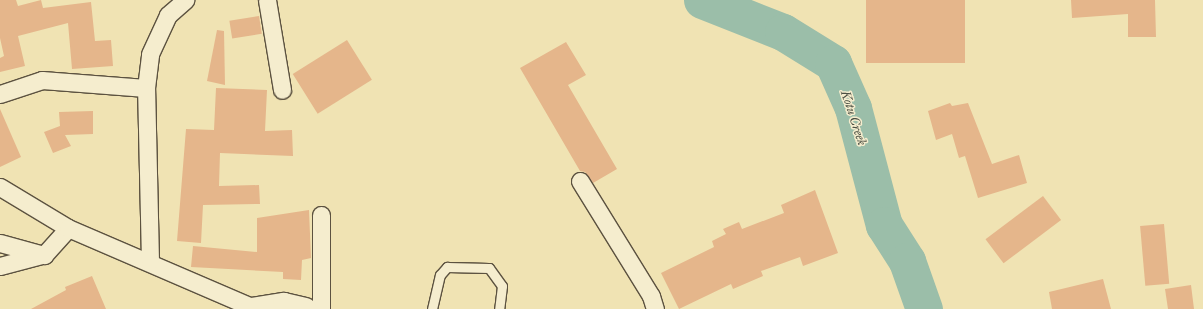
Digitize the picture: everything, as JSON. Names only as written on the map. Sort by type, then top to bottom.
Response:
[{"type":"street","points":[[150,261],[146,88],[150,54],[168,15],[185,0]]},
{"type":"street","points":[[267,0],[282,90]]},
{"type":"street","points":[[0,94],[42,80],[146,88]]},
{"type":"street","points":[[580,181],[651,296],[655,309]]},
{"type":"street","points":[[0,187],[68,228],[150,261],[252,308],[284,304],[306,309]]},
{"type":"street","points":[[321,215],[321,309]]},
{"type":"street","points":[[0,266],[44,255],[68,228]]},
{"type":"street","points":[[0,243],[44,255]]},
{"type":"lane","points":[[432,309],[440,275],[447,267],[489,268],[502,286],[500,309]]},
{"type":"building","points":[[0,0],[16,0],[18,6],[41,0],[43,8],[91,2],[95,41],[111,40],[113,66],[72,69],[68,23],[18,36],[25,66],[0,72],[0,58],[4,56],[0,38]]},
{"type":"building","points":[[866,0],[965,0],[965,63],[866,63]]},
{"type":"building","points":[[1071,0],[1155,0],[1156,37],[1128,37],[1128,14],[1072,18]]},
{"type":"building","points":[[259,16],[262,34],[232,38],[229,21]]},
{"type":"building","points":[[217,30],[224,31],[225,85],[207,81]]},
{"type":"building","points":[[347,40],[372,80],[318,114],[293,74]]},
{"type":"building","points":[[566,42],[586,75],[568,85],[617,169],[593,183],[585,172],[580,171],[520,68]]},
{"type":"building","points":[[216,88],[267,90],[265,131],[292,130],[293,156],[220,153],[219,186],[259,185],[260,204],[203,205],[201,243],[177,241],[186,129],[214,130]]},
{"type":"building","points":[[950,103],[952,106],[968,103],[992,164],[1019,155],[1027,183],[978,198],[965,156],[959,158],[952,134],[936,140],[928,111]]},
{"type":"building","points":[[0,109],[21,157],[0,167]]},
{"type":"building","points":[[93,111],[93,134],[65,135],[71,146],[53,153],[44,132],[60,126],[59,112]]},
{"type":"building","points":[[815,190],[838,253],[803,266],[800,257],[761,271],[763,276],[733,289],[731,284],[679,309],[661,273],[714,247],[712,241],[726,234],[723,229],[739,222],[742,229],[784,213],[781,205]]},
{"type":"building","points":[[1043,196],[1061,220],[1004,263],[985,239]]},
{"type":"building","points":[[309,210],[311,258],[302,260],[301,280],[283,279],[283,272],[191,267],[193,246],[257,252],[257,218]]},
{"type":"building","points":[[1164,224],[1169,284],[1145,286],[1140,226]]},
{"type":"building","points":[[92,276],[106,309],[31,309],[66,290],[65,287]]},
{"type":"building","points":[[1103,279],[1111,309],[1052,309],[1049,292]]},
{"type":"building","points":[[1191,285],[1194,309],[1168,309],[1165,289]]},
{"type":"waterway","name":"Kotu Creek","points":[[702,0],[783,32],[833,63],[853,108],[884,225],[907,261],[924,309]]}]
